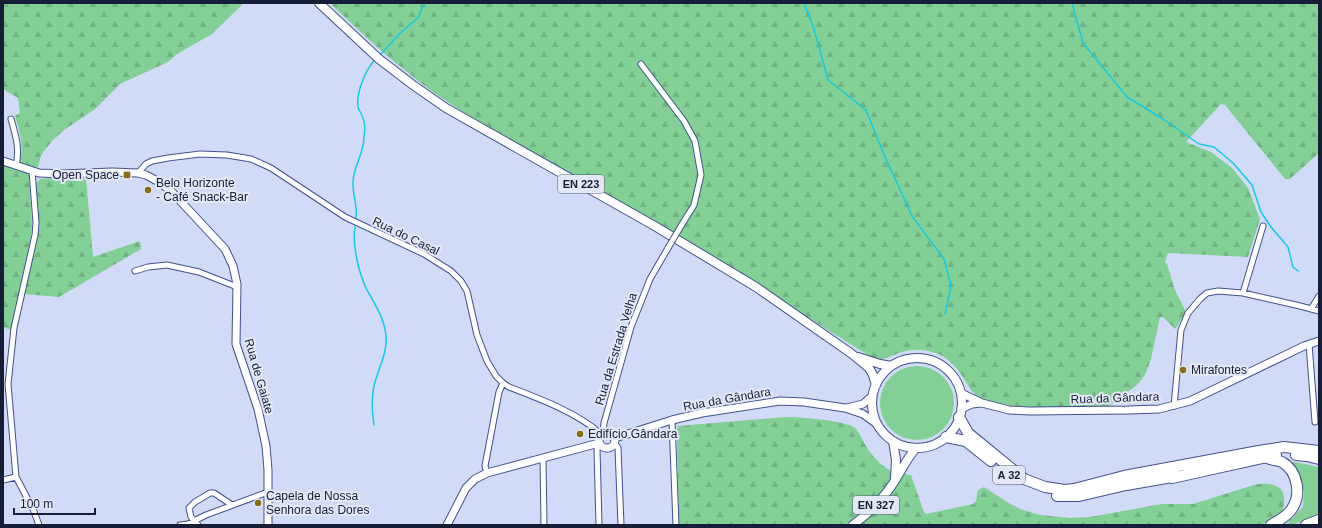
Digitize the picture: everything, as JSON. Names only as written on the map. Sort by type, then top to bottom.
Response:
[{"type":"highway","name":"A 32","points":[[960,413],[968,433],[1024,479],[1045,487],[1065,490],[1104,486],[1284,447],[1316,451]]},
{"type":"highway","name":"A 32","points":[[946,437],[966,441],[1021,484],[1031,490],[1064,497],[1079,496],[1104,486]]},
{"type":"highway","name":"A 32","points":[[1177,471],[1285,454],[1307,456],[1319,459]]},
{"type":"highway","name":"A 32","points":[[1263,457],[1282,462],[1293,472],[1297,486],[1296,499],[1292,510],[1280,520],[1270,525]]},
{"type":"highway","points":[[1306,525],[1319,520]]},
{"type":"main road","name":"EN 223","points":[[319,3],[379,59],[412,85],[446,108],[653,225],[756,287],[852,354],[869,368],[876,385]]},
{"type":"main road","name":"Rua de Gaiate","points":[[3,161],[39,173],[62,174],[112,172],[138,173],[146,175],[172,192],[225,249],[233,266],[237,288],[236,344],[258,409],[266,446],[268,470],[268,525]]},
{"type":"main road","name":"Rua da Gândara","points":[[960,393],[982,403],[1009,410],[1159,409],[1190,401],[1309,344],[1319,341]]},
{"type":"main road","name":"EN 223","points":[[852,354],[873,362],[890,366]]},
{"type":"main road","points":[[905,359],[929,359],[943,366],[954,378],[960,393],[960,413],[954,428],[946,437],[932,445],[916,448],[901,445],[881,431],[872,411],[872,396],[882,375],[890,366],[905,359]]},
{"type":"main road","name":"Rua da Gândara","points":[[845,408],[863,404],[872,396]]},
{"type":"main road","name":"Rua da Gândara","points":[[447,525],[466,488],[475,479],[487,473],[600,444],[605,448],[610,447],[615,440],[672,420],[702,413],[780,401],[804,402],[845,408],[863,414],[877,424]]},
{"type":"main road","name":"Rua da Gândara","points":[[960,413],[972,404],[982,403]]},
{"type":"main road","points":[[600,444],[599,438],[602,433],[610,432],[615,440]]},
{"type":"main road","name":"EN 327","points":[[894,441],[896,460],[895,481]]},
{"type":"main road","name":"EN 327","points":[[853,525],[878,503],[895,481],[906,461],[916,448]]},
{"type":"street","name":"Rua da Estrada Velha","points":[[602,433],[631,327],[650,279],[694,205],[701,176],[696,141],[684,121],[642,64]]},
{"type":"street","points":[[11,119],[18,144],[16,166]]},
{"type":"street","name":"Rua do Casal","points":[[138,173],[146,164],[152,161],[200,154],[227,154],[251,159],[271,168],[345,217],[424,254],[451,270],[461,281],[467,291],[477,335],[487,361],[496,376],[509,387],[552,404],[602,433]]},
{"type":"street","points":[[32,171],[36,223],[35,234],[14,328],[8,384],[16,477],[33,508],[39,525]]},
{"type":"street","points":[[1243,293],[1263,226]]},
{"type":"street","points":[[135,271],[148,267],[167,265],[199,272],[237,288]]},
{"type":"street","points":[[1174,406],[1180,330],[1188,313],[1207,293],[1218,291],[1243,293],[1319,312]]},
{"type":"street","points":[[1311,309],[1319,296]]},
{"type":"street","points":[[1309,344],[1315,422]]},
{"type":"street","points":[[487,473],[485,466],[499,392],[503,383]]},
{"type":"street","points":[[672,420],[676,525]]},
{"type":"street","points":[[615,440],[618,448],[620,525]]},
{"type":"street","points":[[599,525],[597,449],[600,444]]},
{"type":"street","points":[[543,458],[544,525]]},
{"type":"street","points":[[3,480],[16,477]]},
{"type":"street","points":[[180,525],[188,524],[268,492]]},
{"type":"street","points":[[198,525],[194,521],[189,508],[195,502],[210,493],[214,493],[232,506]]},
{"type":"green space","points":[[3,3],[244,3],[212,34],[177,54],[168,62],[120,84],[95,109],[64,130],[52,141],[41,155],[38,167],[36,168],[20,162],[20,133],[15,116],[20,113],[18,98],[3,89]]},
{"type":"green space","points":[[330,3],[1319,3],[1319,153],[1290,179],[1285,179],[1225,105],[1221,104],[1186,142],[1211,152],[1232,168],[1248,188],[1260,219],[1248,257],[1168,253],[1165,262],[1167,264],[1175,290],[1186,312],[1175,329],[1163,317],[1160,317],[1151,359],[1145,375],[1137,385],[1109,406],[1101,408],[1055,408],[1001,404],[987,401],[977,396],[954,366],[942,356],[937,354],[925,350],[917,350],[902,352],[882,359],[868,355],[684,240],[457,108],[422,84],[396,63]]},
{"type":"green space","points":[[3,165],[29,173],[32,225],[11,330],[3,327]]},
{"type":"green space","points":[[86,178],[93,257],[140,241],[141,249],[59,297],[24,294],[37,235],[36,183],[40,179]]},
{"type":"green space","points":[[917,366],[931,369],[943,377],[951,389],[954,403],[951,417],[943,429],[931,437],[917,440],[903,437],[891,429],[883,417],[880,403],[883,389],[891,377],[903,369]]},
{"type":"green space","points":[[785,417],[832,421],[850,425],[855,428],[869,450],[880,463],[893,472],[911,475],[926,514],[973,504],[976,501],[978,490],[984,487],[1020,509],[1040,515],[1070,518],[1090,517],[1162,504],[1193,504],[1257,484],[1267,484],[1280,488],[1283,492],[1284,506],[1278,517],[1260,525],[679,525],[678,426]]},
{"type":"green space","points":[[1295,462],[1319,467],[1319,515],[1292,525],[1287,525],[1303,507],[1304,493],[1300,474],[1287,463]]},
{"type":"waterway","points":[[381,54],[400,33],[418,18],[424,3]]},
{"type":"waterway","points":[[804,3],[814,29],[828,80],[866,110],[885,157],[912,216],[944,259],[951,286],[945,314]]},
{"type":"waterway","points":[[1072,3],[1083,43],[1127,97],[1163,119],[1199,144],[1214,147],[1233,163],[1252,185],[1261,212],[1271,227],[1288,247],[1293,267],[1298,271]]},
{"type":"waterway","points":[[356,218],[353,181],[364,143],[365,130],[364,120],[358,107],[358,95],[364,76],[374,61]]},
{"type":"waterway","points":[[355,227],[355,251],[361,276],[381,317],[386,335],[386,348],[373,391],[372,406],[374,425]]},
{"type":"place","name":"Open Space","points":[[127,175]]},
{"type":"place","name":"Belo Horizonte - Café Snack-Bar","points":[[148,190]]},
{"type":"place","name":"Mirafontes","points":[[1183,370]]},
{"type":"place","name":"Edifício Gândara","points":[[580,434]]},
{"type":"place","name":"Capela de Nossa Senhora das Dores","points":[[258,503]]}]
